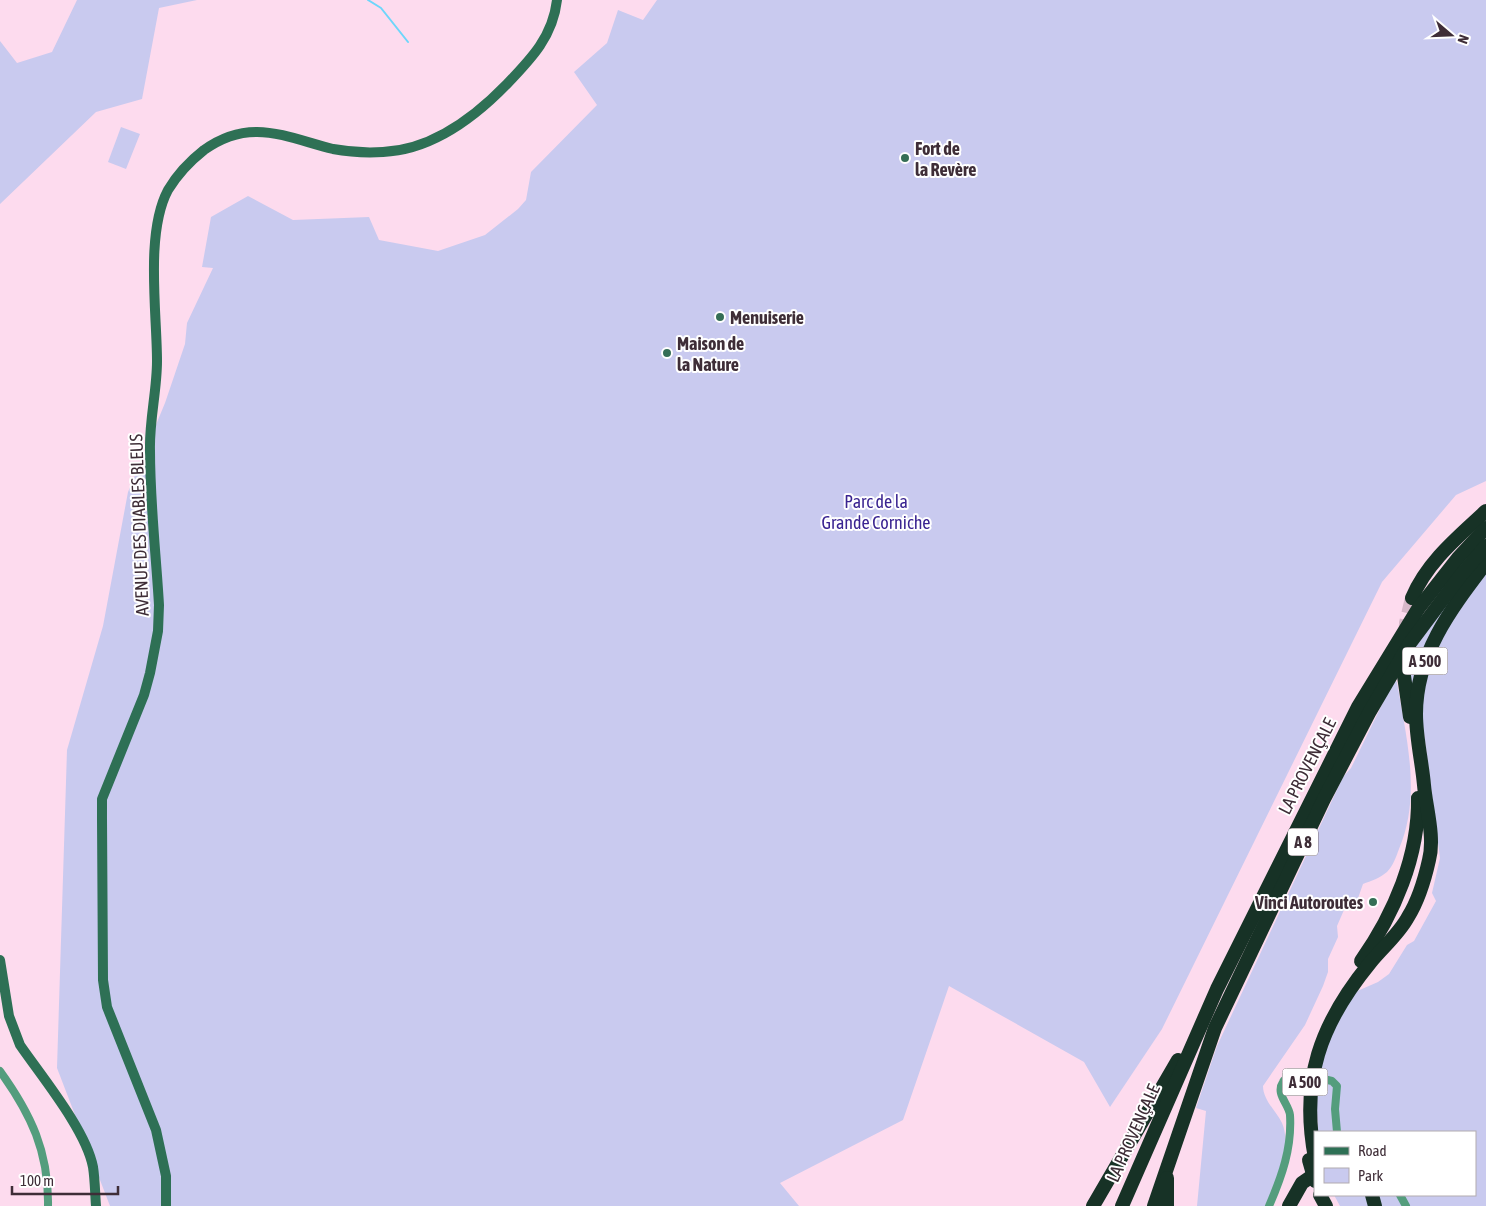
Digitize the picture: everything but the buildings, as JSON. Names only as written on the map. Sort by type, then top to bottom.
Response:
[{"type":"highway","points":[[1412,598],[1419,582],[1434,562],[1486,511]]},
{"type":"highway","name":"LA PROVENÇALE","points":[[1122,1206],[1207,1012],[1288,844],[1377,672],[1418,609],[1458,558],[1486,528]]},
{"type":"highway","name":"LA PROVENÇALE","points":[[1154,1206],[1214,1028],[1324,799],[1402,656],[1428,617],[1486,546]]},
{"type":"highway","name":"A 500","points":[[1313,1159],[1310,1131],[1310,1100],[1313,1071],[1322,1038],[1341,1001],[1408,918],[1429,861],[1430,837],[1416,715],[1418,689],[1423,666],[1444,622],[1486,563]]},
{"type":"highway","name":"A 500","points":[[1313,1159],[1305,1139],[1303,1102],[1314,1042],[1338,995],[1386,921],[1414,842],[1418,809],[1418,776],[1404,676]]},
{"type":"highway","points":[[1093,1206],[1207,1012]]},
{"type":"highway","points":[[1167,1206],[1168,1164]]},
{"type":"highway","points":[[1290,1206],[1302,1183],[1314,1175]]},
{"type":"main road","name":"AVENUE DES DIABLES BLEUS","points":[[166,1206],[166,1176],[156,1130],[107,1007],[103,980],[102,799],[144,695],[158,631],[159,606],[150,450],[157,388],[155,262],[156,234],[160,212],[168,191],[178,175],[196,156],[219,140],[236,133],[253,130],[272,132],[348,152],[386,152],[450,132],[467,121],[502,90],[538,50],[550,32],[557,0]]},
{"type":"main road","points":[[0,960],[13,1030],[20,1044],[77,1130],[87,1149],[93,1166],[96,1206]]},
{"type":"street","points":[[0,1071],[22,1102],[38,1137],[48,1188],[48,1206]]},
{"type":"street","points":[[1269,1206],[1286,1163],[1290,1142],[1290,1113],[1281,1093],[1282,1082],[1290,1077],[1300,1076]]},
{"type":"street","points":[[1319,1078],[1332,1081],[1337,1086],[1335,1109],[1337,1131]]},
{"type":"green space","points":[[77,0],[197,0],[159,8],[142,99],[96,112],[0,204],[0,41],[17,63],[52,52]]},
{"type":"green space","name":"Parc de la Grande Corniche","points":[[657,0],[1486,0],[1486,481],[1456,495],[1382,582],[1162,1029],[1110,1107],[1084,1062],[949,986],[903,1120],[780,1183],[799,1206],[110,1206],[57,1068],[67,750],[103,626],[128,492],[165,403],[185,344],[187,323],[213,268],[202,267],[211,217],[248,196],[293,220],[369,217],[379,240],[438,251],[485,235],[518,209],[526,200],[531,172],[597,105],[574,72],[607,43],[618,10],[643,20]]},
{"type":"green space","points":[[121,127],[140,134],[126,169],[108,162]]},
{"type":"green space","points":[[1486,572],[1486,1206],[1380,1206],[1377,1196],[1476,1196],[1476,1131],[1318,1131],[1316,1092],[1322,1061],[1332,1033],[1355,992],[1378,982],[1389,974],[1407,945],[1414,941],[1436,901],[1432,893],[1440,858],[1423,725],[1423,701],[1426,680],[1432,661],[1460,608]]},
{"type":"green space","points":[[1454,592],[1415,686],[1408,683],[1408,669],[1401,668]]},
{"type":"green space","points":[[1394,680],[1397,682],[1410,766],[1410,808],[1406,829],[1389,870],[1378,878],[1363,884],[1357,901],[1347,903],[1337,926],[1338,937],[1328,959],[1328,972],[1323,986],[1305,1025],[1263,1086],[1265,1096],[1282,1123],[1285,1133],[1284,1154],[1278,1177],[1265,1206],[1197,1206],[1206,1111],[1196,1108],[1217,1046],[1343,777],[1351,768]]},
{"type":"green space","points":[[1335,1196],[1365,1196],[1370,1206],[1340,1206]]},
{"type":"waterway","points":[[368,0],[381,8],[408,42]]},
{"type":"tunnel","points":[[1404,676],[1406,623],[1412,598]]},
{"type":"place","name":"Fort de la Revère","points":[[905,158]]},
{"type":"place","name":"Menuiserie","points":[[720,317]]},
{"type":"place","name":"Maison de la Nature","points":[[667,353]]},
{"type":"place","name":"Vinci Autoroutes","points":[[1373,902]]}]
